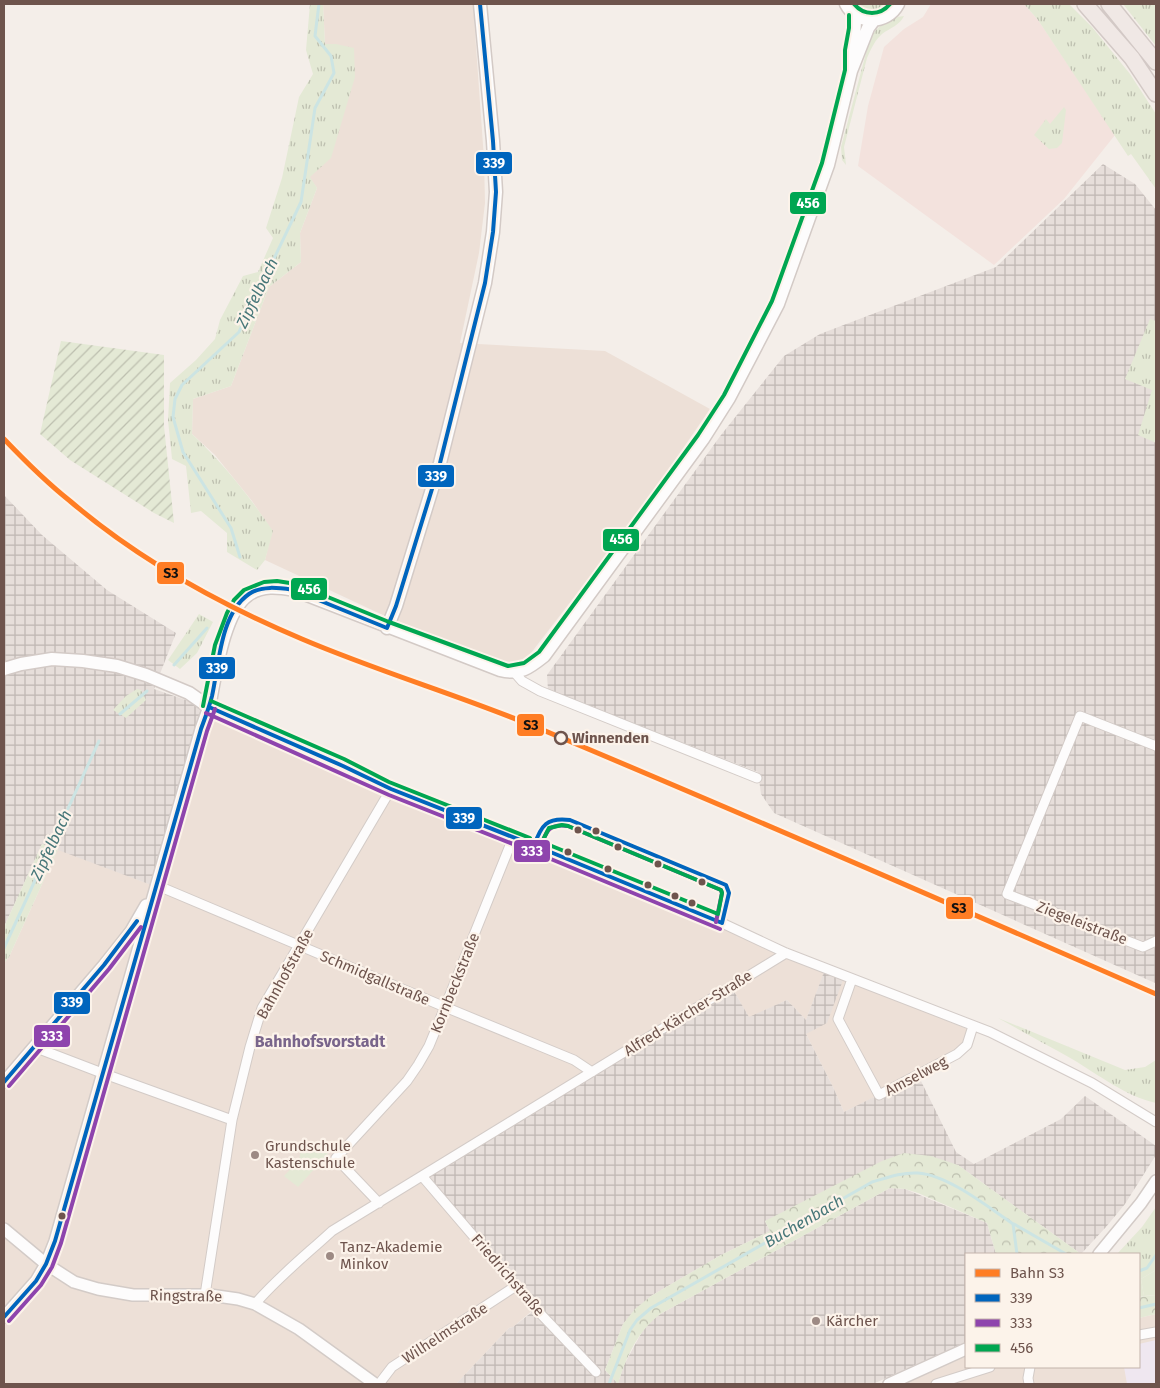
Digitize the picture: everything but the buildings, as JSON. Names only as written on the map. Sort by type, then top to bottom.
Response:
[{"type":"highway","points":[[1085,4],[1132,58],[1156,94]]},
{"type":"highway","points":[[1109,4],[1156,62]]},
{"type":"main road","points":[[388,628],[440,462],[485,283],[492,242],[496,183],[494,141],[480,4]]},
{"type":"main road","points":[[846,4],[855,15],[874,20],[890,14],[898,4]]},
{"type":"main road","points":[[851,71],[855,15]]},
{"type":"main road","points":[[4,669],[52,659],[117,666],[146,675],[194,695],[209,707],[216,669],[230,619],[240,602],[248,595],[257,591],[278,587],[294,590],[500,670],[515,673],[535,664],[544,656],[703,439],[729,398],[778,304],[828,165],[851,71],[868,28],[874,20]]},
{"type":"street","points":[[515,673],[532,688],[756,778]]},
{"type":"street","points":[[4,1317],[36,1281],[46,1264],[55,1241],[156,885],[209,707],[392,789],[714,920],[786,953],[1018,1045],[1092,1082],[1156,1122]]},
{"type":"street","name":"Ziegeleistraße","points":[[1156,746],[1080,716],[1007,894],[1144,947],[1156,941]]},
{"type":"street","name":"Bahnhofstraße","points":[[205,1295],[232,1120],[250,1047],[262,1008],[392,789]]},
{"type":"street","name":"Kornbeckstraße","points":[[379,1203],[339,1161],[407,1081],[429,1046],[513,838]]},
{"type":"street","points":[[4,1082],[131,931],[156,885]]},
{"type":"street","name":"Schmidgallstraße","points":[[156,885],[574,1060],[592,1072]]},
{"type":"street","name":"Alfred-Kärcher-Straße","points":[[255,1304],[285,1272],[332,1231],[786,953]]},
{"type":"street","name":"Amselweg","points":[[852,979],[838,1019],[879,1095],[957,1054],[967,1045],[973,1026]]},
{"type":"street","points":[[34,1047],[232,1120]]},
{"type":"street","name":"Friedrichstraße","points":[[422,1176],[516,1286],[596,1372]]},
{"type":"street","points":[[1100,1253],[1142,1203],[1156,1181]]},
{"type":"street","name":"Ringstraße","points":[[4,1229],[46,1264],[74,1282],[133,1295],[205,1295],[238,1299],[255,1304],[289,1323],[377,1384]]},
{"type":"street","name":"Wilhelmstraße","points":[[377,1384],[392,1367],[516,1286]]},
{"type":"street","points":[[1140,1335],[1156,1332]]},
{"type":"street","points":[[889,1384],[965,1350]]},
{"type":"street","points":[[936,1384],[987,1368]]},
{"type":"street","points":[[1029,1384],[1030,1368]]},
{"type":"shaded area","points":[[323,4],[473,4],[484,159],[485,203],[479,253],[460,343],[605,351],[710,409],[615,544],[531,653],[522,661],[509,664],[385,616],[265,560],[272,531],[252,501],[215,455],[192,434],[193,399],[231,386],[269,287],[301,262],[300,233],[317,188],[309,177],[336,44],[325,44]]},
{"type":"shaded area","points":[[931,4],[1024,4],[1038,20],[1115,135],[1064,199],[994,265],[858,166],[868,106],[884,47],[904,29],[923,17]]},
{"type":"shaded area","points":[[1103,164],[1135,184],[1156,210],[1155,983],[774,813],[761,794],[758,772],[548,690],[547,675],[721,435],[784,356],[820,334],[996,267]]},
{"type":"shaded area","points":[[4,495],[42,535],[107,590],[176,633],[154,689],[206,707],[154,886],[42,844],[4,927]]},
{"type":"shaded area","points":[[212,716],[441,814],[972,1031],[967,1045],[879,1095],[844,1112],[806,1034],[824,973],[806,1020],[787,1000],[749,1018],[730,984],[418,1173],[533,1310],[513,1327],[509,1328],[456,1384],[4,1384],[4,963],[9,957],[58,849],[162,889]]},
{"type":"shaded area","points":[[824,972],[843,980],[827,1023],[806,1034],[844,1112],[918,1075],[956,1152],[974,1164],[1061,1119],[1085,1096],[1156,1146],[1156,1155],[1125,1204],[1082,1253],[958,1165],[765,1221],[770,1231],[721,1255],[651,1296],[623,1324],[605,1370],[618,1383],[624,1365],[643,1330],[650,1321],[662,1313],[890,1188],[905,1189],[987,1223],[996,1253],[965,1253],[965,1342],[873,1384],[456,1384],[509,1328],[513,1327],[537,1308],[427,1178],[732,988],[749,1017],[787,1000],[806,1020]]},
{"type":"shaded area","points":[[1156,1314],[1156,1384],[900,1384],[965,1355],[965,1368],[1140,1368],[1140,1318]]},
{"type":"shaded area","points":[[1156,1340],[1156,1384],[1127,1384],[1124,1368],[1140,1368],[1140,1344]]},
{"type":"green space","points":[[310,4],[323,4],[325,44],[336,44],[354,48],[355,77],[331,158],[310,177],[317,188],[300,233],[301,262],[269,287],[231,386],[193,399],[192,434],[235,480],[273,531],[265,560],[257,570],[227,552],[227,533],[201,511],[191,513],[186,466],[172,459],[168,420],[170,383],[196,360],[215,339],[220,320],[243,276],[258,272],[273,238],[266,228],[282,178],[299,97],[313,74],[306,50]]},
{"type":"green space","points":[[853,4],[891,4],[877,13],[867,13]]},
{"type":"green space","points":[[1024,4],[1069,4],[1092,27],[1130,74],[1156,114],[1156,189],[1131,154],[1128,156],[1038,20]]},
{"type":"green space","points":[[1123,4],[1155,4],[1156,46]]},
{"type":"green space","points":[[904,16],[897,24],[880,36],[867,58],[844,147],[846,165],[842,160],[841,147],[870,38],[884,23]]},
{"type":"green space","points":[[1064,107],[1066,110],[1062,143],[1057,148],[1049,149],[1034,135],[1046,119],[1050,124]]},
{"type":"green space","points":[[1150,319],[1156,321],[1156,443],[1138,435],[1152,390],[1125,379]]},
{"type":"green space","points":[[61,341],[164,355],[164,426],[174,523],[154,513],[70,460],[40,434]]},
{"type":"green space","points":[[199,614],[213,622],[197,653],[180,669],[168,660]]},
{"type":"green space","points":[[137,689],[141,690],[146,700],[126,718],[113,710],[126,696]]},
{"type":"green space","points":[[42,844],[58,849],[9,957],[4,963],[4,927]]},
{"type":"green space","points":[[998,1018],[1125,1070],[1145,1067],[1156,1060],[1156,1103],[1123,1090]]},
{"type":"green space","points":[[303,1140],[317,1145],[328,1154],[298,1187],[284,1176],[299,1160]]},
{"type":"green space","points":[[904,1153],[931,1156],[958,1165],[1080,1253],[996,1253],[987,1223],[918,1193],[905,1189],[890,1188],[662,1313],[646,1327],[634,1345],[618,1384],[605,1370],[623,1324],[635,1309],[651,1296],[721,1255],[770,1231],[765,1221],[882,1161]]},
{"type":"green space","points":[[1156,1207],[1156,1270],[1141,1279],[1144,1296],[1140,1297],[1140,1253],[1118,1253],[1142,1227]]},
{"type":"green space","points":[[1156,1270],[1156,1295],[1144,1296],[1141,1279]]},
{"type":"green space","points":[[1156,1295],[1156,1314],[1140,1318],[1140,1297]]},
{"type":"waterway","name":"Zipfelbach","points":[[240,557],[231,528],[183,452],[173,417],[175,399],[182,385],[239,332],[301,202],[315,108],[334,73],[331,56],[315,36],[319,4]]},
{"type":"waterway","name":"Zipfelbach","points":[[174,665],[207,628]]},
{"type":"waterway","name":"Zipfelbach","points":[[120,714],[147,691]]},
{"type":"waterway","name":"Zipfelbach","points":[[4,948],[99,741]]},
{"type":"waterway","name":"Buchenbach","points":[[609,1384],[630,1330],[637,1320],[651,1308],[872,1182],[900,1174],[912,1173],[930,1175],[942,1179],[980,1201],[1013,1224],[1017,1253]]},
{"type":"waterway","points":[[1014,1224],[1064,1253]]},
{"type":"waterway","points":[[1140,1271],[1147,1268],[1156,1255]]},
{"type":"waterway","name":"Buchenbach","points":[[1140,1308],[1156,1304]]},
{"type":"rail line","name":"S3","points":[[4,439],[53,486],[124,543],[181,579],[240,611],[333,652],[519,720],[854,862],[1156,994]]},
{"type":"transit line","name":"339","points":[[387,628],[396,606],[440,463],[485,283],[493,232],[496,192],[480,4]]},
{"type":"transit line","name":"456","points":[[854,4],[862,11],[872,13],[882,11],[890,4]]},
{"type":"transit line","name":"456","points":[[203,706],[215,645],[227,613],[234,600],[244,590],[264,582],[277,581],[296,584],[389,622],[508,666],[524,663],[539,652],[698,435],[724,395],[772,301],[822,163],[845,70],[849,15]]},
{"type":"transit line","name":"339","points":[[4,1317],[36,1281],[46,1264],[55,1241],[201,729],[211,700],[222,641],[232,614],[239,603],[254,591],[265,588],[283,589],[294,590],[387,628]]},
{"type":"transit line","name":"456","points":[[211,701],[344,759],[389,782],[530,838]]},
{"type":"transit line","name":"339","points":[[209,707],[391,789],[722,923]]},
{"type":"transit line","name":"333","points":[[9,1321],[41,1285],[52,1267],[61,1243],[207,731],[215,709]]},
{"type":"transit line","name":"333","points":[[206,713],[389,795],[720,929]]},
{"type":"transit line","name":"339","points":[[534,846],[542,828],[550,821],[570,820],[726,885],[729,893],[722,923]]},
{"type":"transit line","name":"456","points":[[562,825],[721,890],[718,914],[542,842],[549,828],[562,825]]},
{"type":"transit line","name":"333","points":[[540,848],[546,833],[552,827],[568,826],[721,890],[716,922]]},
{"type":"transit line","name":"339","points":[[4,1082],[104,965],[137,921]]},
{"type":"transit line","name":"333","points":[[9,1086],[109,969],[141,927]]},
{"type":"place","name":"Winnenden","points":[[561,738]]},
{"type":"place","name":"Grundschule Kastenschule","points":[[255,1155]]},
{"type":"place","name":"Tanz-Akademie Minkov","points":[[330,1256]]},
{"type":"place","name":"Kärcher","points":[[816,1321]]},
{"type":"district","name":"Bahnhofsvorstadt","points":[[320,1041]]}]
